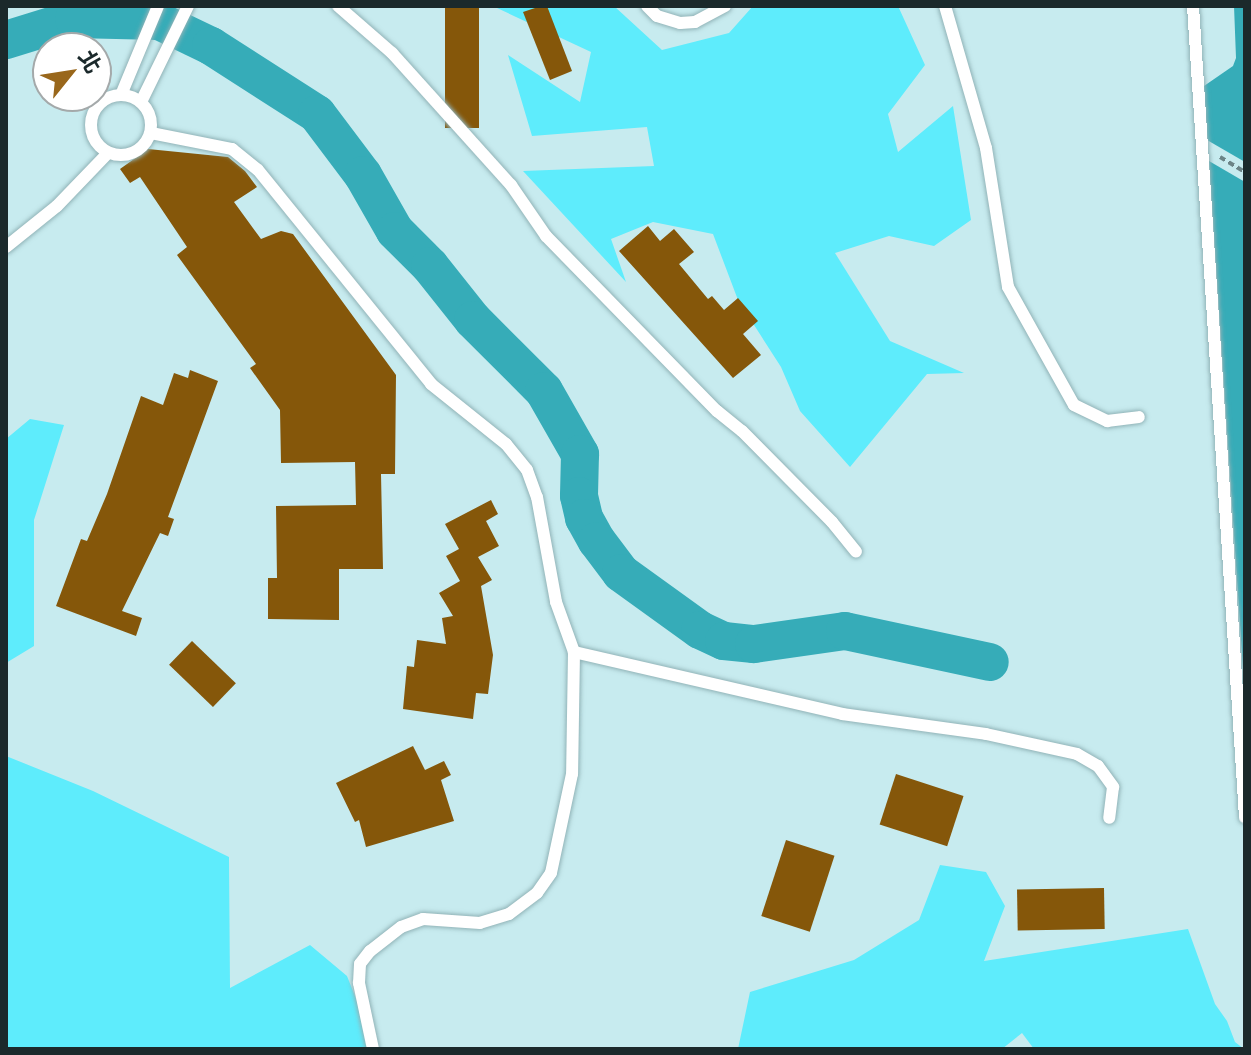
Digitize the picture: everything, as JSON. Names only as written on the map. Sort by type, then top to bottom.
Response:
[{"type":"lane","points":[[121,95],[158,6]]},
{"type":"lane","points":[[141,102],[188,6]]},
{"type":"lane","points":[[338,6],[402,64],[511,185],[546,236],[717,411],[742,431],[832,522],[856,552]]},
{"type":"lane","points":[[647,6],[657,16],[680,23],[695,22],[725,6]]},
{"type":"lane","points":[[945,6],[986,148],[1008,287],[1074,405],[1107,421],[1139,417]]},
{"type":"lane","points":[[1193,6],[1245,817]]},
{"type":"lane","points":[[6,247],[57,206],[108,153],[134,153],[151,133],[150,116],[141,102],[121,95],[102,101],[92,118],[94,138],[108,153]]},
{"type":"lane","points":[[151,133],[232,149],[258,170],[431,384],[506,444],[527,470],[537,497],[556,602],[574,652],[572,774],[551,873],[537,893],[509,914],[480,923],[423,919],[401,927],[370,951],[360,964],[359,983],[373,1049]]},
{"type":"lane","points":[[574,652],[842,714],[986,734],[1077,754],[1098,766],[1113,787],[1109,818]]},
{"type":"path","points":[[1203,146],[1245,172]]},
{"type":"shaded area","points":[[614,6],[662,50],[729,33],[753,6],[898,6],[925,65],[888,114],[898,152],[953,106],[971,220],[934,246],[889,236],[835,253],[890,341],[964,373],[927,374],[850,467],[800,411],[781,367],[738,300],[713,234],[653,222],[611,239],[626,282],[523,171],[654,166],[647,127],[532,136],[508,55],[580,102],[591,52],[497,8]]},
{"type":"shaded area","points":[[1234,6],[1245,6],[1245,700],[1204,86],[1233,66],[1236,58]]},
{"type":"shaded area","points":[[30,419],[64,425],[34,520],[34,646],[6,663],[6,439]]},
{"type":"shaded area","points":[[6,756],[93,791],[229,857],[230,988],[310,945],[347,976],[376,1049],[6,1049]]},
{"type":"shaded area","points":[[940,865],[986,872],[1005,906],[984,961],[1188,929],[1215,1004],[1227,1021],[1235,1042],[1244,1049],[1034,1049],[1022,1033],[1002,1049],[738,1049],[750,992],[854,960],[919,920]]},
{"type":"pier","points":[[1207,140],[1245,162],[1245,182],[1209,161]]},
{"type":"building","points":[[445,6],[479,6],[479,128],[445,128]]},
{"type":"building","points":[[547,6],[572,71],[550,80],[523,12]]},
{"type":"building","points":[[148,149],[228,157],[245,171],[257,187],[234,202],[261,239],[281,231],[293,234],[396,375],[395,474],[381,474],[383,569],[339,569],[339,620],[268,619],[268,578],[277,578],[276,506],[356,505],[355,462],[281,463],[280,410],[250,368],[256,364],[177,255],[187,247],[140,177],[130,183],[120,169]]},
{"type":"building","points":[[648,226],[660,241],[674,229],[694,252],[679,264],[708,299],[712,296],[724,310],[738,298],[758,321],[743,334],[761,355],[733,378],[619,251]]},
{"type":"building","points":[[190,370],[218,381],[168,517],[174,519],[168,536],[160,533],[122,611],[142,618],[136,636],[56,606],[81,539],[87,541],[107,494],[141,396],[163,405],[174,373],[188,378]]},
{"type":"building","points":[[491,500],[498,514],[486,521],[499,546],[478,557],[492,580],[481,586],[493,655],[488,694],[476,693],[473,719],[403,709],[407,666],[414,667],[417,640],[446,644],[442,618],[453,616],[439,593],[460,581],[446,556],[459,549],[445,524]]},
{"type":"building","points":[[192,641],[236,683],[213,707],[169,665]]},
{"type":"building","points":[[413,746],[425,770],[444,761],[451,775],[441,780],[454,821],[366,847],[359,820],[355,822],[336,783]]},
{"type":"building","points":[[896,774],[964,796],[947,846],[880,824]]},
{"type":"building","points":[[786,840],[835,856],[810,932],[761,916]]},
{"type":"building","points":[[1104,888],[1105,929],[1018,931],[1017,890]]},
{"type":"waterway","points":[[6,40],[74,19],[159,21],[211,46],[317,114],[363,175],[395,231],[430,266],[473,320],[544,391],[580,454],[579,496],[584,518],[597,541],[621,573],[700,630],[724,641],[754,644],[845,631],[990,662]]}]
